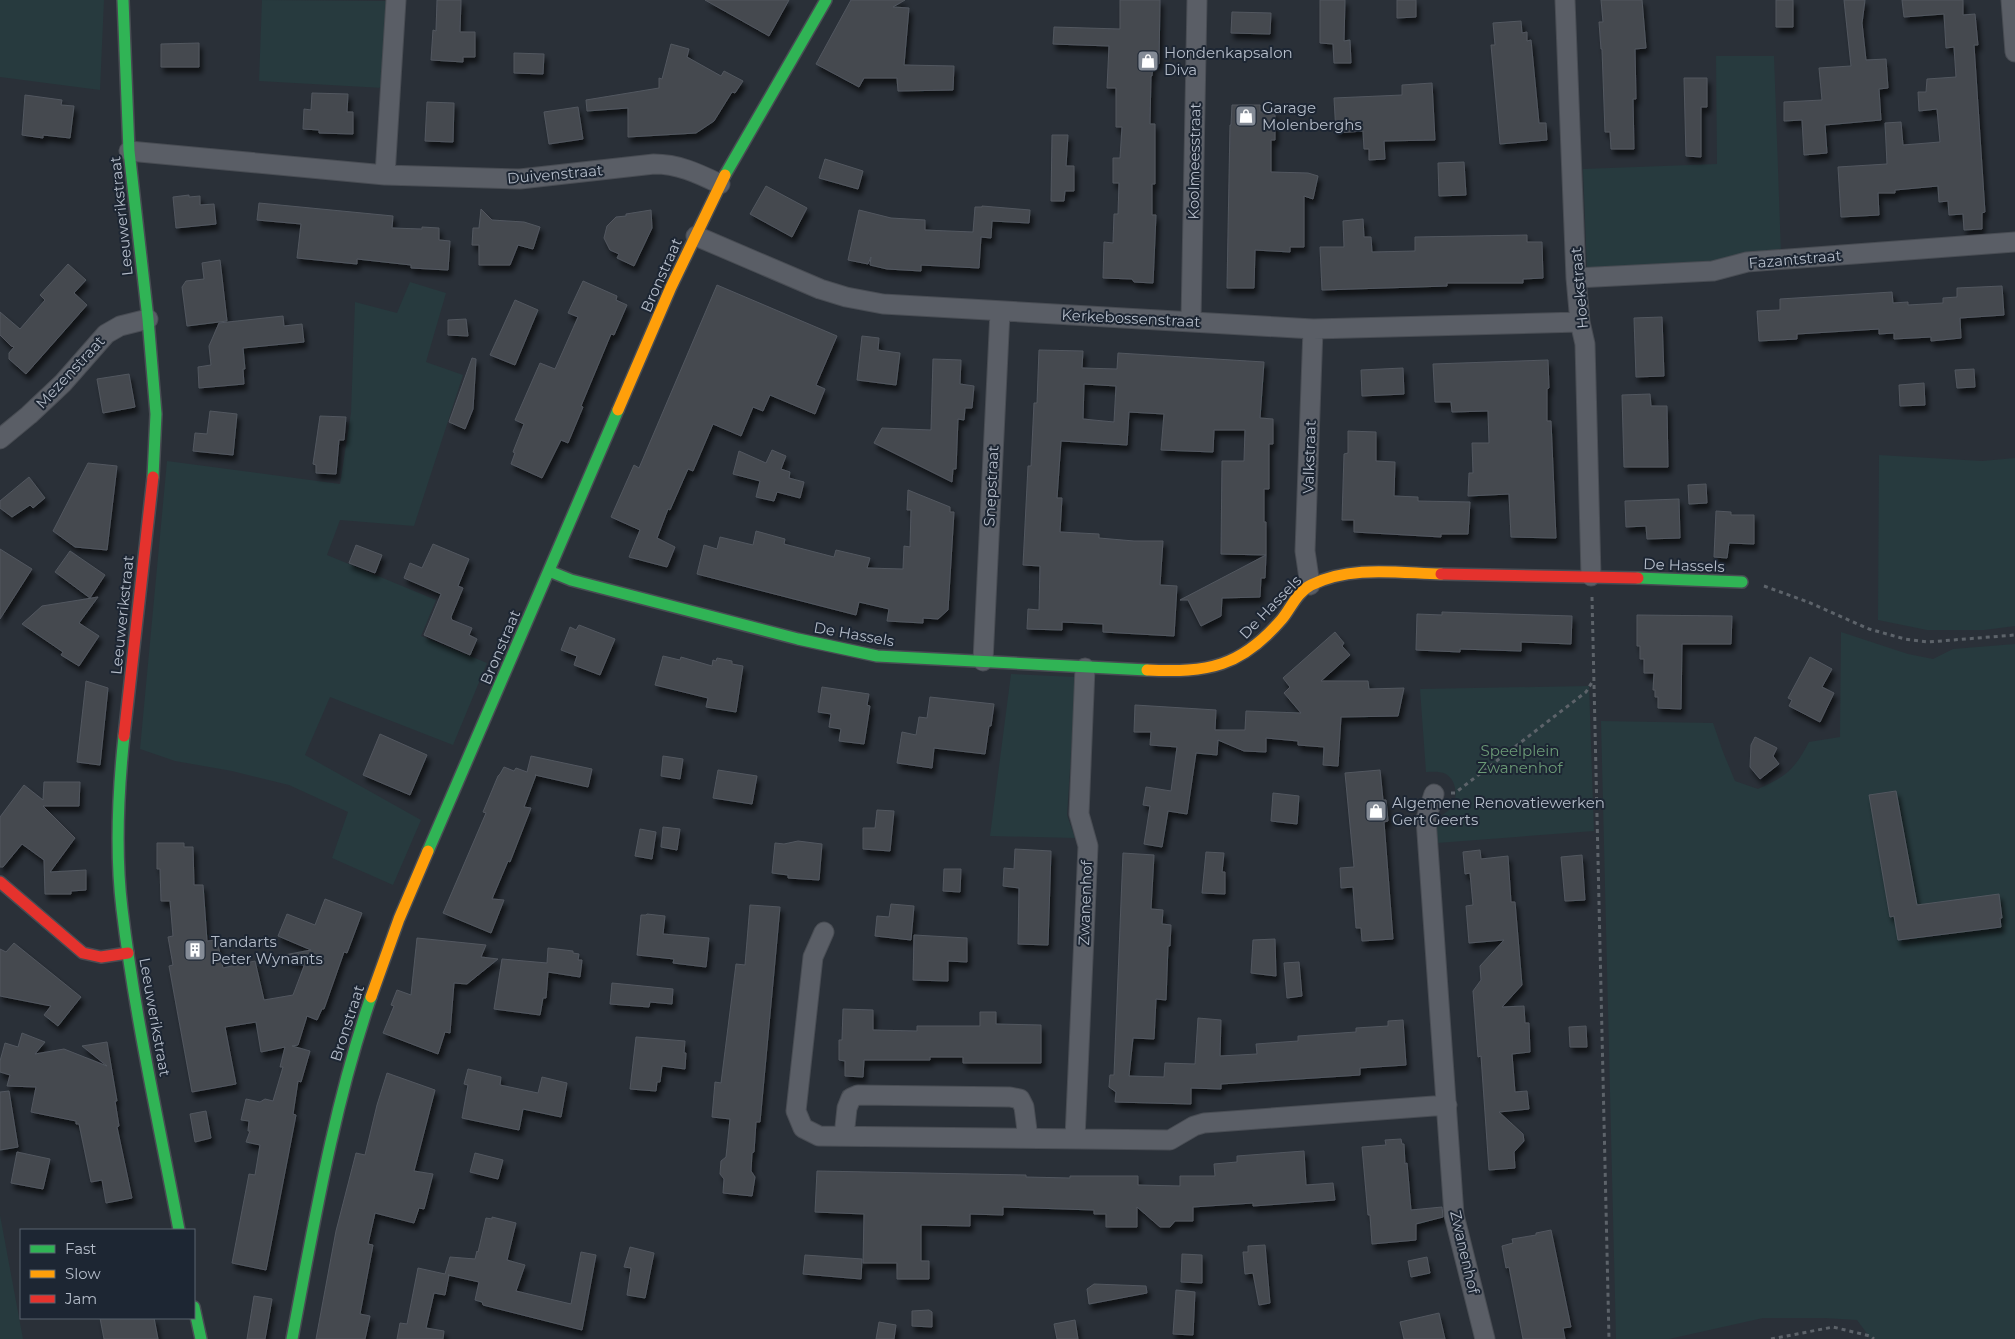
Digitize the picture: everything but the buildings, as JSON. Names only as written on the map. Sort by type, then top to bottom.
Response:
[{"type":"street","name":"Leeuwerikstraat","points":[[124,0],[129,151],[148,319],[156,414],[155,461],[122,757],[118,823],[122,908],[128,953],[179,1229]]},
{"type":"street","points":[[385,176],[396,0]]},
{"type":"street","name":"Bronstraat","points":[[292,1339],[330,1143],[362,1022],[399,919],[671,288],[720,184],[826,0]]},
{"type":"street","name":"Koolmeesstraat","points":[[1191,321],[1197,0]]},
{"type":"street","name":"Hoekstraat","points":[[1565,0],[1576,278],[1580,322],[1585,344],[1591,576]]},
{"type":"street","points":[[2011,0],[2015,52]]},
{"type":"street","name":"Duivenstraat","points":[[129,151],[385,176],[520,179],[654,164],[669,164],[720,184]]},
{"type":"street","name":"Kerkebossenstraat","points":[[696,236],[820,288],[846,297],[883,304],[1313,329],[1580,322]]},
{"type":"street","name":"Fazantstraat","points":[[1576,278],[1713,271],[1747,262],[2015,242]]},
{"type":"street","name":"Snepstraat","points":[[983,661],[1000,312]]},
{"type":"street","name":"Mezenstraat","points":[[0,439],[29,416],[63,383],[106,334],[120,326],[148,319]]},
{"type":"street","name":"Valkstraat","points":[[1310,584],[1306,550],[1313,329]]},
{"type":"street","name":"De Hassels","points":[[549,572],[571,580],[798,639],[877,656],[1167,671],[1200,670],[1230,662],[1253,649],[1288,612],[1299,594],[1310,584],[1350,572],[1591,576],[1742,582]]},
{"type":"street","name":"Zwanenhof","points":[[1075,1138],[1088,846],[1079,814],[1085,668]]},
{"type":"street","name":"Zwanenhof","points":[[1434,794],[1426,819],[1454,1215],[1485,1339]]},
{"type":"street","points":[[0,882],[83,953],[101,956],[128,953]]},
{"type":"street","points":[[824,932],[813,957],[796,1111],[803,1128],[819,1136],[1170,1140],[1194,1126],[1204,1123],[1447,1105]]},
{"type":"street","points":[[844,1136],[847,1108],[851,1098],[858,1095],[982,1096],[1010,1097],[1020,1100],[1024,1107],[1028,1138]]},
{"type":"street","points":[[195,1312],[201,1339]]},
{"type":"path","points":[[1591,576],[1609,1339]]},
{"type":"path","name":"De Hassels","points":[[1742,582],[1767,587],[1808,602],[1869,630],[1905,639],[1928,642],[2015,635]]},
{"type":"path","points":[[1434,794],[1455,793],[1586,692],[1594,679]]},
{"type":"path","points":[[1771,1339],[1833,1327],[1870,1336],[1874,1339]]},
{"type":"green space","points":[[0,0],[104,0],[100,90],[0,77]]},
{"type":"green space","points":[[262,0],[386,1],[383,88],[259,81]]},
{"type":"green space","points":[[1716,56],[1774,56],[1781,254],[1713,261],[1587,269],[1583,169],[1717,164]]},
{"type":"green space","points":[[410,282],[446,293],[426,362],[463,375],[414,526],[340,520],[327,555],[436,600],[421,636],[487,663],[453,745],[330,697],[305,755],[421,820],[393,885],[332,858],[348,812],[289,785],[232,771],[175,761],[140,749],[167,461],[340,484],[351,413],[355,302],[397,313]]},
{"type":"green space","points":[[1879,455],[1982,461],[2015,458],[2015,626],[1984,630],[1927,630],[1878,620]]},
{"type":"green space","points":[[1841,632],[1908,654],[1933,659],[1953,649],[2015,644],[2015,1339],[1871,1339],[1857,1320],[1763,1318],[1669,1339],[1616,1339],[1601,721],[1713,723],[1735,781],[1758,789],[1789,771],[1809,742],[1840,737]]},
{"type":"green space","points":[[1011,674],[1076,677],[1067,815],[1075,838],[990,836]]},
{"type":"green space","name":"Speelplein Zwanenhof","points":[[1589,686],[1594,831],[1437,843],[1435,822],[1450,809],[1456,795],[1453,781],[1450,777],[1438,772],[1426,772],[1420,689]]},
{"type":"green space","points":[[0,1215],[23,1339],[0,1339]]},
{"type":"traffic: fast","points":[[123,0],[129,151],[148,319],[156,414],[153,477]]},
{"type":"traffic: fast","points":[[725,175],[826,0]]},
{"type":"traffic: fast","points":[[428,851],[618,410]]},
{"type":"traffic: fast","points":[[549,571],[571,580],[798,639],[877,656],[1147,670]]},
{"type":"traffic: fast","points":[[1638,578],[1742,582]]},
{"type":"traffic: fast","points":[[124,736],[118,822],[122,909],[140,1030],[179,1229]]},
{"type":"traffic: fast","points":[[292,1339],[335,1124],[371,997]]},
{"type":"traffic: fast","points":[[195,1312],[201,1339]]},
{"type":"traffic: slow","points":[[618,410],[671,287],[725,175]]},
{"type":"traffic: slow","points":[[1147,670],[1169,671],[1206,668],[1222,664],[1237,657],[1252,648],[1267,635],[1306,588],[1326,579],[1358,572],[1441,574]]},
{"type":"traffic: slow","points":[[371,997],[399,919],[428,851]]},
{"type":"traffic: jam","points":[[124,736],[153,477]]},
{"type":"traffic: jam","points":[[1441,574],[1638,578]]},
{"type":"traffic: jam","points":[[0,882],[83,953],[101,957],[128,953]]},
{"type":"place","name":"Hondenkapsalon Diva","points":[[1148,61]]},
{"type":"place","name":"Garage Molenberghs","points":[[1246,116]]},
{"type":"place","name":"Algemene Renovatiewerken Gert Geerts","points":[[1376,811]]},
{"type":"place","name":"Tandarts Peter Wynants","points":[[195,950]]}]
